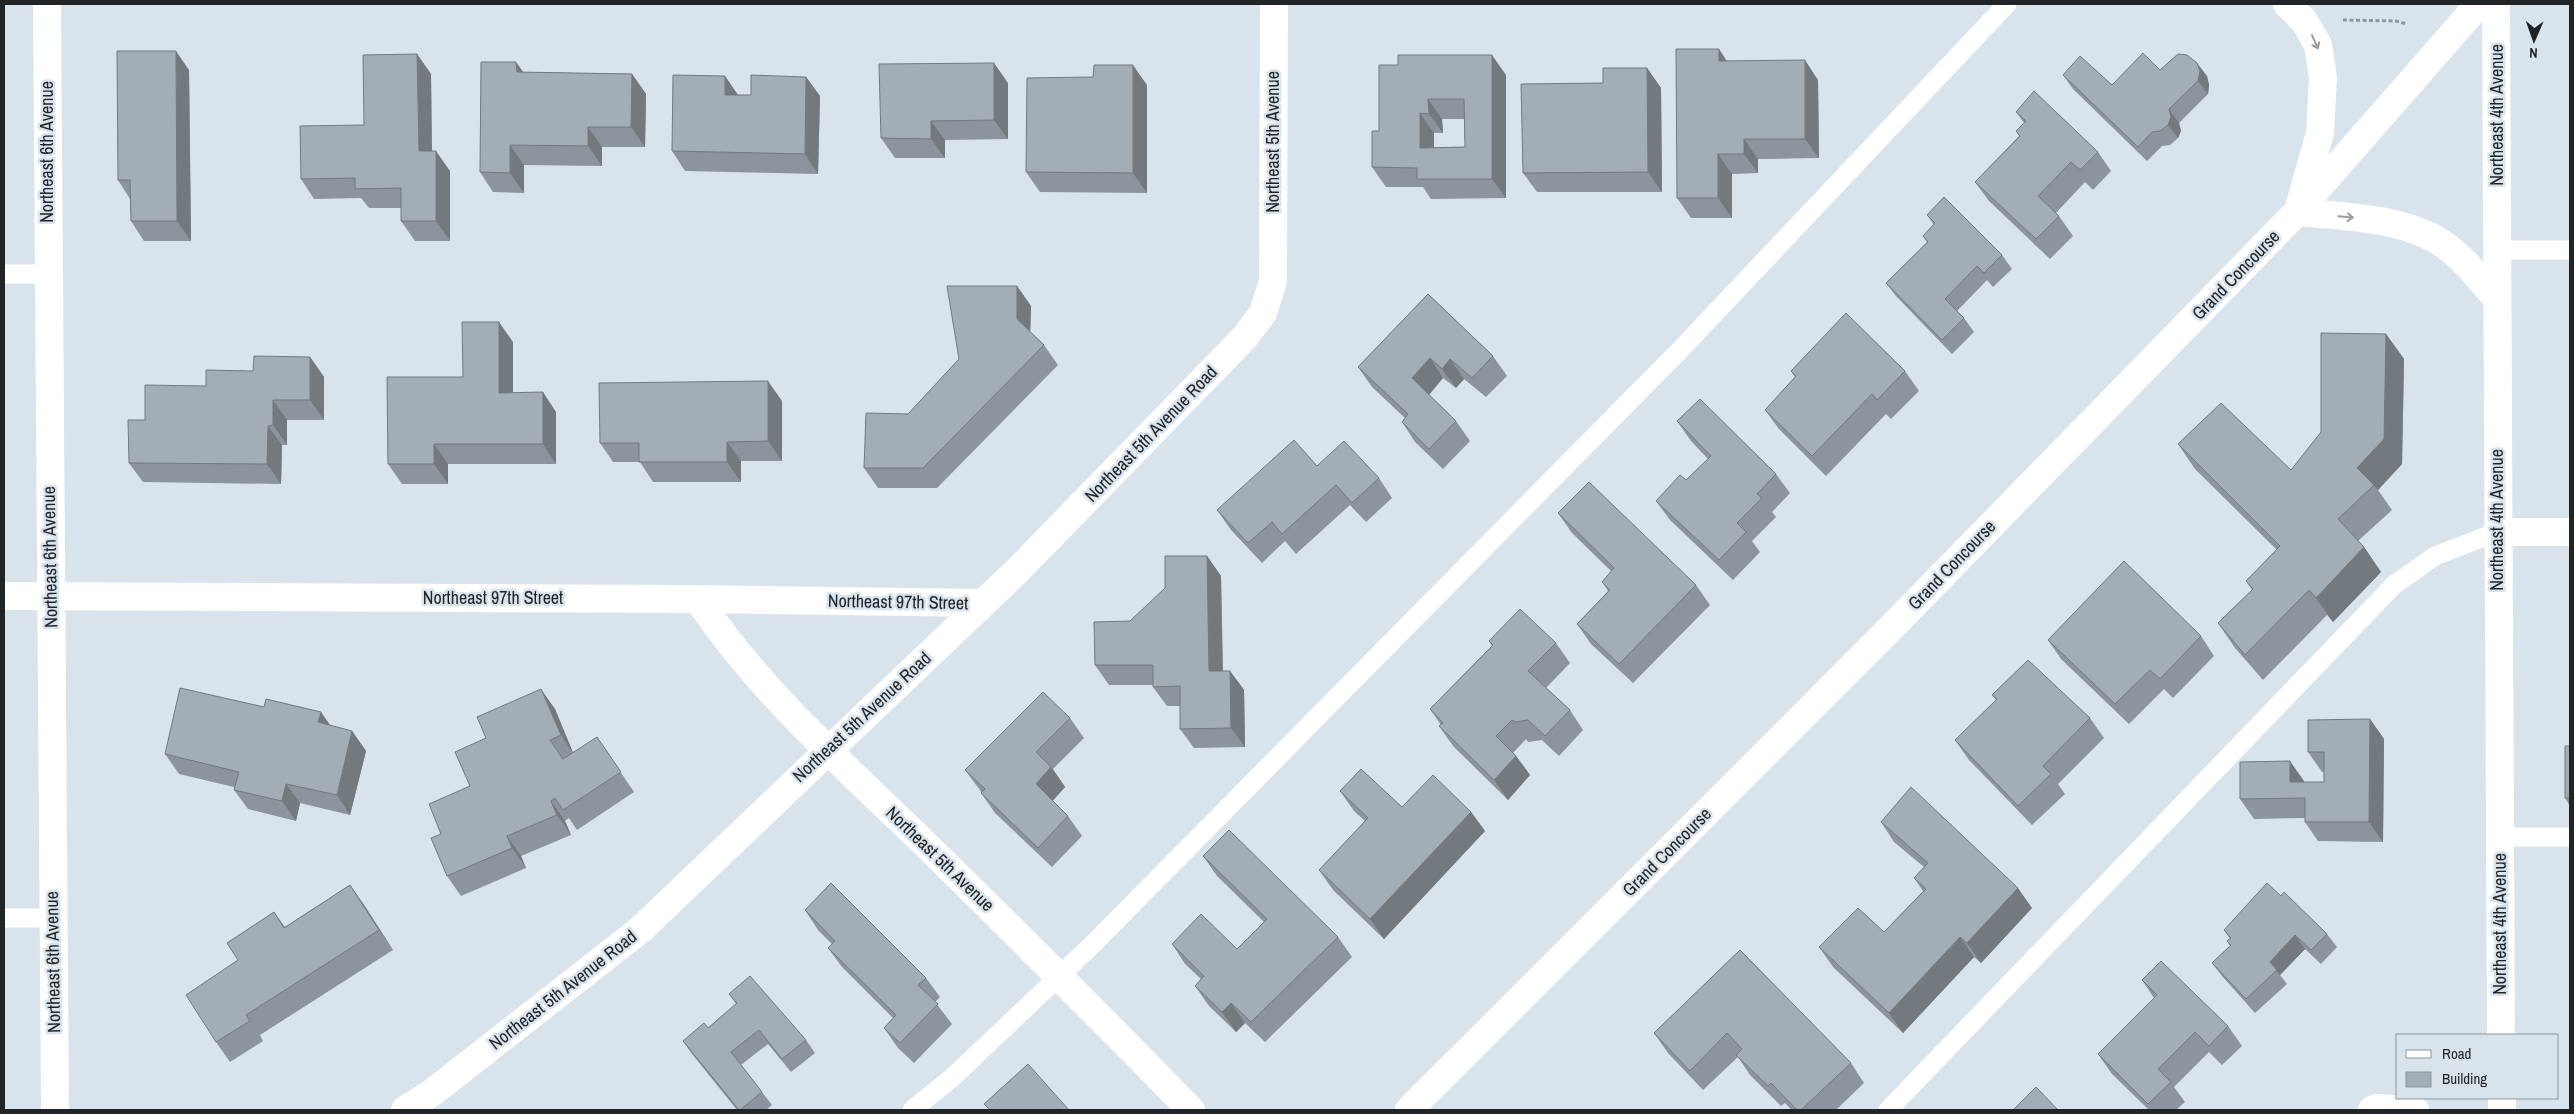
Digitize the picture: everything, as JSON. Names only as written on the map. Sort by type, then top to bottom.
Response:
[{"type":"street","name":"Northeast 6th Avenue","points":[[47,4],[52,918],[56,1110]]},
{"type":"street","name":"Northeast 5th Avenue","points":[[1273,280],[1274,4]]},
{"type":"street","points":[[2287,4],[2304,21],[2318,45],[2324,77],[2320,134],[2297,212],[2357,218],[2403,226],[2443,244],[2473,271],[2497,299]]},
{"type":"street","name":"Grand Concourse","points":[[1409,1110],[1884,635],[2297,212],[2479,4]]},
{"type":"street","name":"Northeast 4th Avenue","points":[[2496,4],[2497,532],[2501,1034]]},
{"type":"street","name":"Northeast 5th Avenue Road","points":[[405,1110],[433,1092],[640,930],[1017,571],[1244,338],[1263,313],[1273,280]]},
{"type":"street","points":[[2497,532],[2570,532]]},
{"type":"street","name":"Northeast 97th Street","points":[[4,596],[698,599],[983,603]]},
{"type":"street","name":"Northeast 5th Avenue","points":[[698,599],[723,637],[827,750],[1061,976],[1191,1110]]},
{"type":"street","points":[[2372,1110],[2415,1110]]},
{"type":"lane","points":[[912,1110],[953,1077],[1061,976],[1679,351],[2007,4]]},
{"type":"lane","points":[[2497,250],[2570,250]]},
{"type":"lane","points":[[4,274],[47,274]]},
{"type":"lane","points":[[1888,1110],[2394,586],[2435,556],[2497,532]]},
{"type":"lane","points":[[2500,837],[2570,837]]},
{"type":"lane","points":[[4,918],[52,918]]},
{"type":"path","points":[[2338,20],[2396,21],[2407,24]]},
{"type":"building","points":[[1676,49],[1719,49],[1719,61],[1805,60],[1805,139],[1744,139],[1744,154],[1718,154],[1718,198],[1677,198]]},
{"type":"building","points":[[117,51],[176,51],[177,221],[131,221],[130,180],[118,180]]},
{"type":"building","points":[[2143,53],[2160,70],[2178,54],[2187,55],[2197,63],[2200,71],[2198,81],[2169,109],[2171,117],[2168,125],[2160,131],[2152,132],[2138,147],[2063,75],[2080,56],[2112,85]]},
{"type":"building","points":[[417,54],[419,151],[436,151],[436,221],[401,221],[401,188],[355,189],[355,178],[301,179],[300,126],[364,125],[363,55]]},
{"type":"building","points":[[1398,55],[1492,55],[1492,179],[1417,179],[1417,168],[1372,167],[1372,131],[1379,131],[1379,65],[1398,65]],"holes":[[[1428,99],[1464,99],[1465,147],[1420,148],[1420,113],[1429,114]]]},
{"type":"building","points":[[481,62],[516,62],[517,72],[632,74],[631,127],[588,127],[588,146],[510,145],[510,173],[480,172]]},
{"type":"building","points":[[994,63],[994,120],[931,121],[931,139],[881,138],[879,64]]},
{"type":"building","points":[[1094,65],[1133,65],[1133,173],[1026,172],[1027,78],[1093,77]]},
{"type":"building","points":[[1603,68],[1647,68],[1648,172],[1523,173],[1521,84],[1603,83]]},
{"type":"building","points":[[673,75],[725,76],[725,95],[751,95],[751,75],[806,77],[805,154],[672,151]]},
{"type":"building","points":[[2034,91],[2098,152],[2080,170],[2071,162],[2038,196],[2059,216],[2036,239],[1975,182],[2020,136],[2016,131],[2026,121],[2016,112]]},
{"type":"building","points":[[1944,197],[2002,255],[1984,273],[1977,266],[1945,299],[1964,318],[1942,340],[1886,283],[1928,242],[1923,236],[1935,223],[1927,215]]},
{"type":"building","points":[[947,286],[1017,286],[1017,319],[1044,345],[923,468],[864,468],[866,413],[908,414],[959,359]]},
{"type":"building","points":[[1428,294],[1493,356],[1472,378],[1450,359],[1442,369],[1430,358],[1412,378],[1456,421],[1429,449],[1402,422],[1408,414],[1358,367]]},
{"type":"building","points":[[1846,313],[1905,371],[1877,400],[1872,394],[1812,456],[1765,410],[1796,376],[1791,371]]},
{"type":"building","points":[[462,322],[499,322],[499,393],[543,392],[543,444],[434,444],[434,464],[388,464],[387,377],[463,377]]},
{"type":"building","points":[[2321,333],[2386,334],[2384,439],[2357,468],[2374,485],[2338,519],[2364,547],[2316,598],[2309,590],[2245,655],[2218,623],[2253,589],[2246,581],[2280,546],[2178,444],[2221,403],[2291,470],[2321,432]]},
{"type":"building","points":[[254,356],[310,357],[310,400],[273,400],[273,425],[268,426],[267,464],[129,463],[128,420],[145,420],[145,385],[206,386],[206,370],[253,371]]},
{"type":"building","points":[[768,381],[768,441],[727,442],[727,462],[639,462],[639,443],[600,443],[599,383]]},
{"type":"building","points":[[1700,399],[1776,474],[1757,494],[1762,498],[1737,523],[1746,532],[1719,560],[1656,501],[1680,475],[1686,480],[1711,456],[1677,421]]},
{"type":"building","points":[[1294,440],[1317,466],[1344,441],[1379,478],[1352,503],[1336,485],[1282,534],[1272,522],[1248,543],[1217,510]]},
{"type":"building","points":[[1589,482],[1696,585],[1619,664],[1577,624],[1610,590],[1602,582],[1614,568],[1558,513]]},
{"type":"building","points":[[1165,556],[1207,556],[1209,671],[1230,671],[1231,728],[1180,729],[1180,686],[1153,687],[1153,665],[1095,665],[1094,622],[1130,621],[1165,588]]},
{"type":"building","points":[[2124,561],[2201,636],[2160,679],[2150,670],[2115,704],[2048,640]]},
{"type":"building","points":[[1520,609],[1556,643],[1528,671],[1570,710],[1545,736],[1528,720],[1515,722],[1512,720],[1496,736],[1516,756],[1494,780],[1439,726],[1443,723],[1430,709],[1493,645],[1489,641]]},
{"type":"building","points":[[2028,660],[2090,718],[2043,766],[2051,774],[2018,806],[1955,740],[1997,699],[1992,695]]},
{"type":"building","points":[[180,688],[264,707],[266,699],[321,712],[318,722],[352,731],[337,795],[286,784],[282,801],[234,790],[239,772],[165,754]]},
{"type":"building","points":[[541,689],[561,735],[550,740],[563,759],[597,737],[621,772],[563,810],[555,798],[551,801],[557,815],[507,836],[512,848],[447,876],[431,838],[441,834],[429,804],[470,786],[455,752],[486,738],[477,717]]},
{"type":"building","points":[[1043,692],[1070,718],[1036,752],[1051,767],[1036,784],[1068,816],[1038,848],[981,793],[985,789],[965,770]]},
{"type":"building","points":[[2370,719],[2369,822],[2305,822],[2305,798],[2240,799],[2240,762],[2290,761],[2290,782],[2324,782],[2324,752],[2308,752],[2308,720]]},
{"type":"building","points":[[2565,746],[2570,746],[2570,798],[2565,798]]},
{"type":"building","points":[[1361,769],[1402,807],[1433,775],[1471,812],[1370,919],[1319,870],[1368,818],[1340,791]]},
{"type":"building","points":[[1911,787],[2018,888],[1967,943],[1960,937],[1889,1013],[1819,947],[1858,908],[1884,932],[1926,889],[1914,878],[1928,863],[1881,822]]},
{"type":"building","points":[[1229,830],[1338,937],[1251,1022],[1231,1003],[1222,1012],[1195,986],[1204,976],[1172,944],[1201,914],[1237,949],[1267,919],[1203,856]]},
{"type":"building","points":[[831,883],[926,978],[918,985],[938,1004],[900,1043],[884,1028],[896,1015],[828,948],[835,941],[805,910]]},
{"type":"building","points":[[2267,883],[2281,896],[2284,892],[2327,934],[2311,950],[2295,935],[2270,962],[2277,970],[2246,999],[2212,963],[2231,945],[2227,941],[2231,938],[2224,930]]},
{"type":"building","points":[[350,885],[379,930],[246,1015],[250,1021],[216,1042],[186,995],[238,960],[227,943],[274,912],[284,928]]},
{"type":"building","points":[[1740,950],[1851,1063],[1801,1110],[1797,1110],[1771,1083],[1768,1086],[1736,1055],[1742,1049],[1727,1033],[1690,1071],[1654,1033]]},
{"type":"building","points":[[2161,961],[2228,1026],[2209,1046],[2195,1032],[2158,1069],[2171,1082],[2148,1104],[2098,1054],[2157,995],[2142,980]]},
{"type":"building","points":[[750,976],[806,1040],[782,1059],[759,1030],[731,1052],[762,1092],[739,1110],[683,1041],[704,1023],[708,1028],[737,1003],[729,994]]},
{"type":"building","points":[[1028,1064],[1069,1110],[990,1110],[984,1104]]},
{"type":"building","points":[[2036,1087],[2058,1110],[2013,1110]]}]
